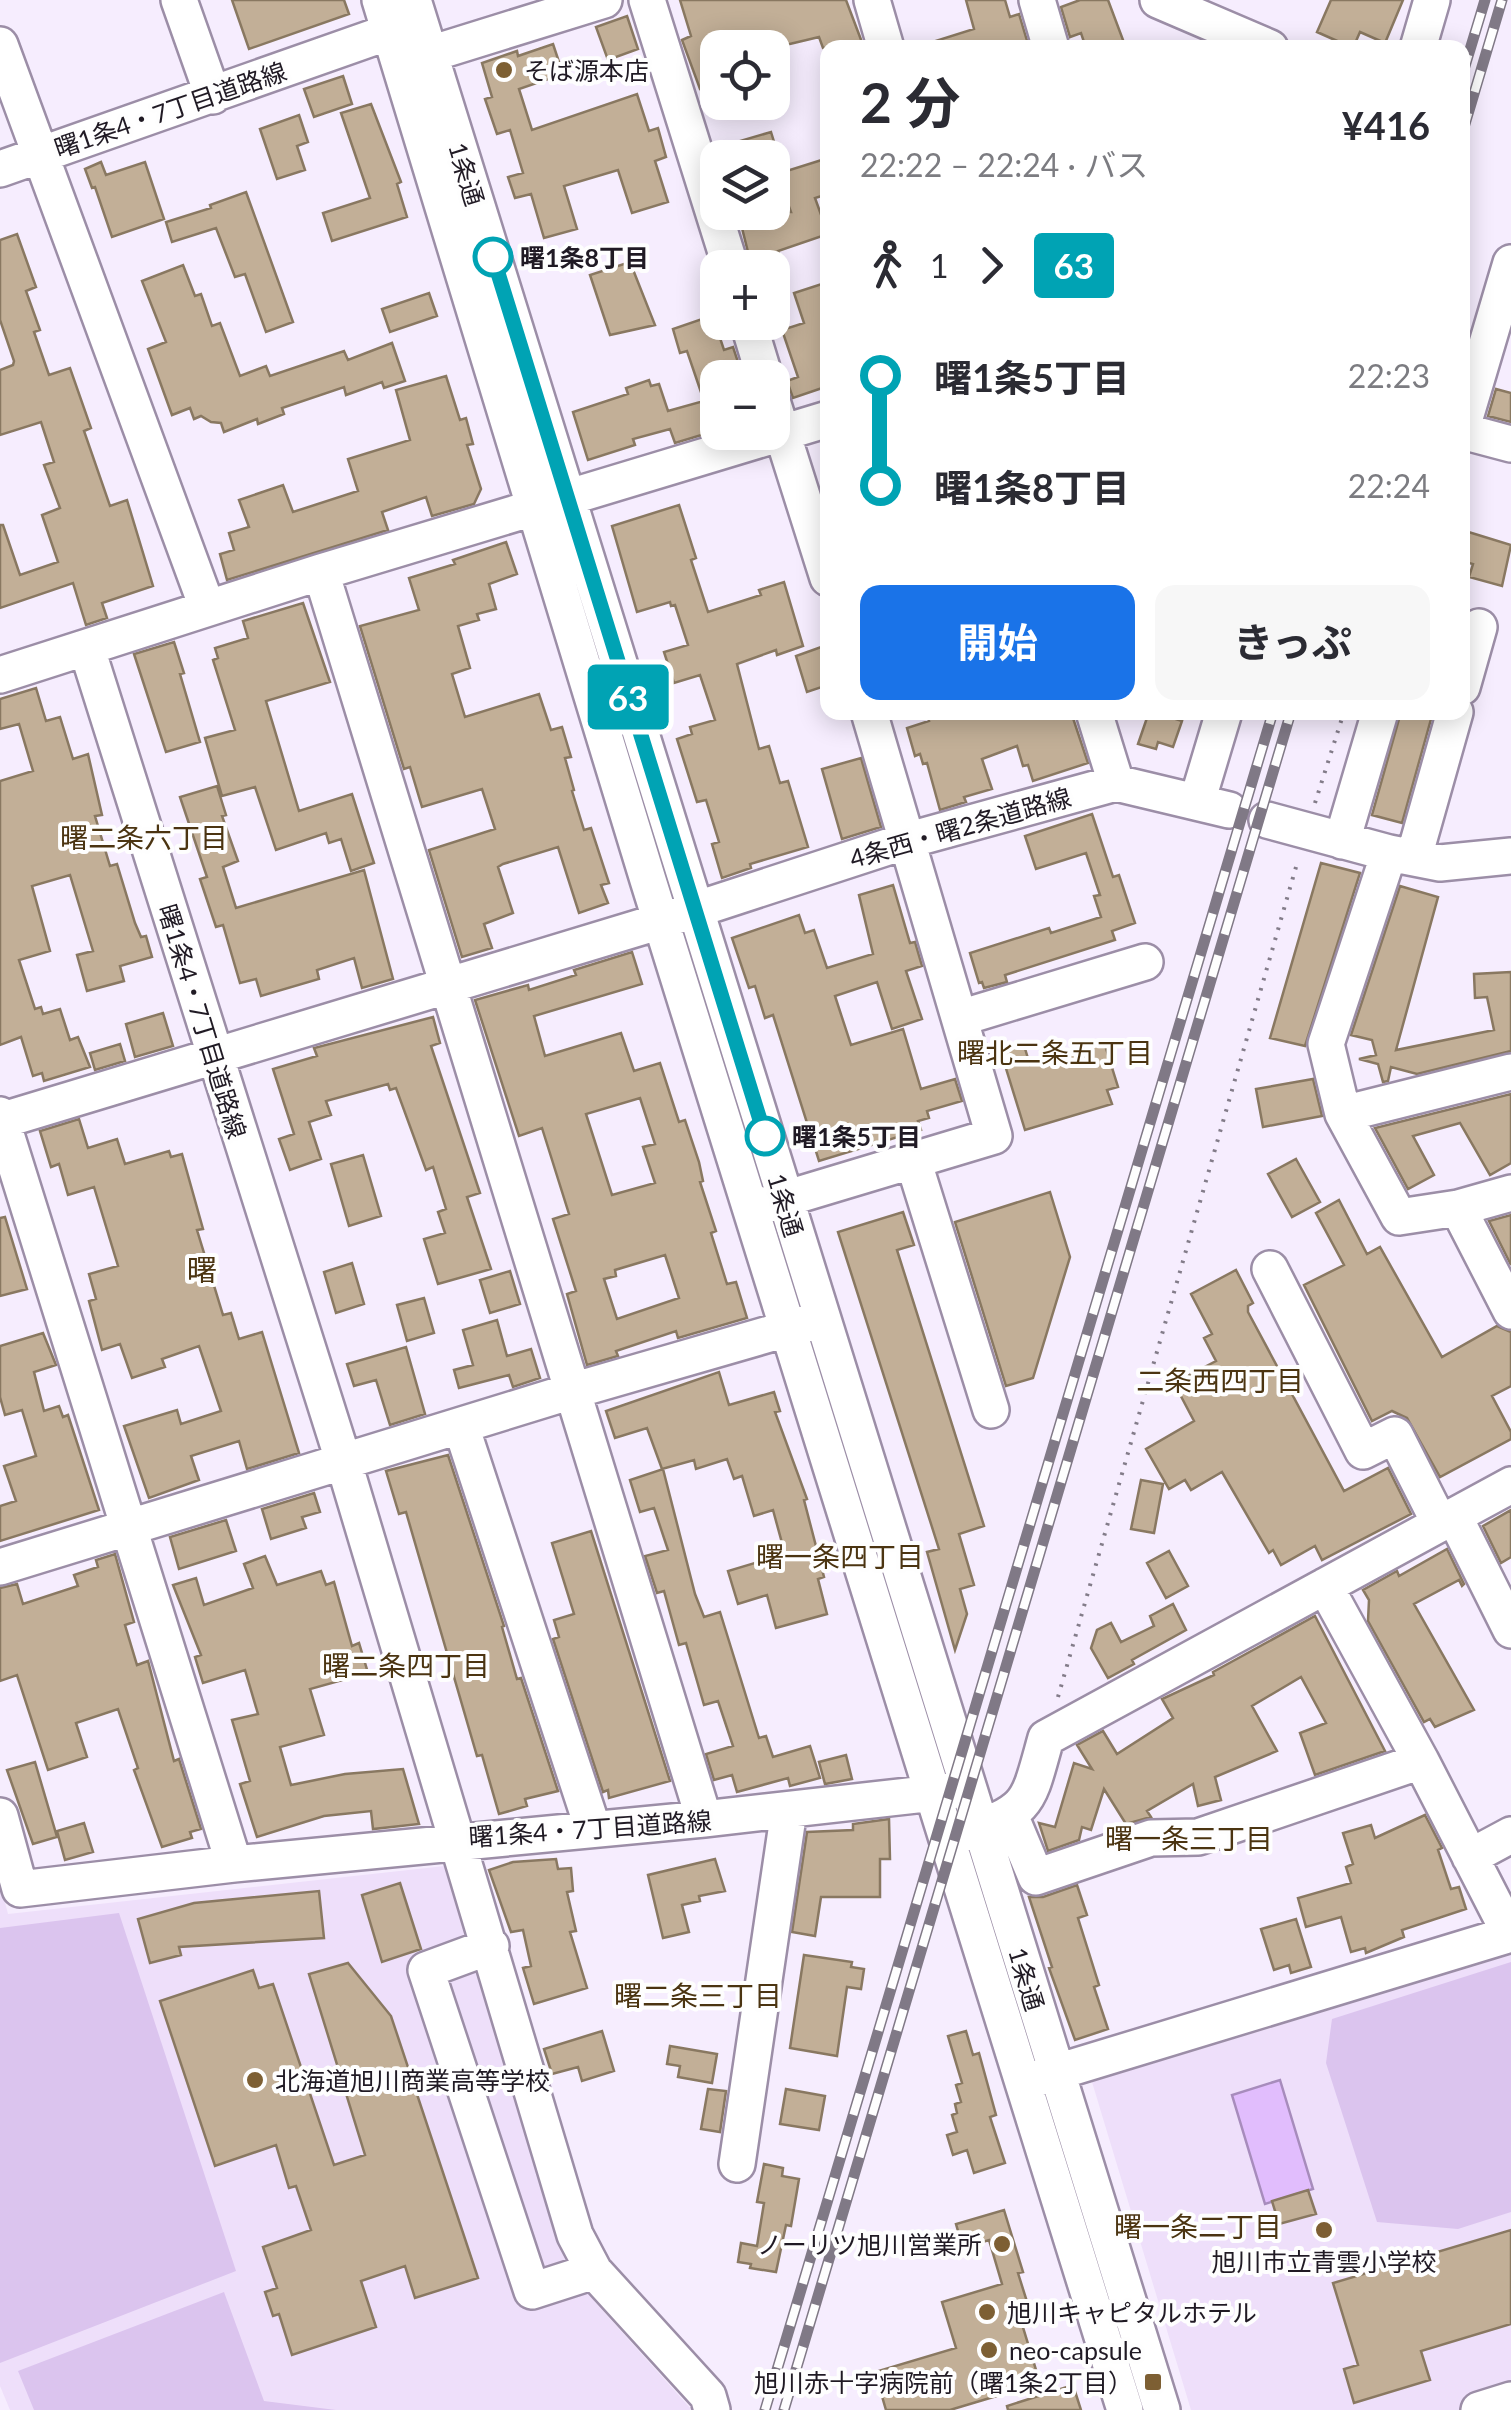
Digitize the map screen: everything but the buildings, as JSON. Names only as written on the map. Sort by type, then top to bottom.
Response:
[{"type":"street","points":[[178,0],[213,96]]},
{"type":"street","name":"1条通","points":[[356,0],[379,23],[551,502],[768,1204],[822,1318],[968,1789],[995,1821],[1056,2071],[1162,2410]]},
{"type":"street","name":"1条通","points":[[413,0],[440,51],[551,502]]},
{"type":"street","points":[[436,0],[440,51]]},
{"type":"street","points":[[379,23],[440,51],[604,0]]},
{"type":"street","points":[[647,0],[725,250]]},
{"type":"street","points":[[872,0],[884,40]]},
{"type":"street","points":[[1037,0],[1049,40]]},
{"type":"street","points":[[1158,0],[1202,32],[1236,40]]},
{"type":"street","points":[[1420,40],[1432,0]]},
{"type":"street","name":"曙1条4・7丁目道路線","points":[[207,608],[38,154],[213,96],[379,23]]},
{"type":"street","points":[[0,45],[38,154],[0,168]]},
{"type":"street","points":[[1470,402],[1511,263]]},
{"type":"street","points":[[790,417],[820,419]]},
{"type":"street","points":[[1470,431],[1511,444]]},
{"type":"street","points":[[0,675],[551,502],[700,446]]},
{"type":"street","points":[[788,450],[820,552]]},
{"type":"street","points":[[321,572],[704,1819]]},
{"type":"street","points":[[1470,665],[1484,628]]},
{"type":"street","name":"曙1条4・7丁目道路線","points":[[87,649],[344,1463],[458,1841],[704,1819],[968,1789]]},
{"type":"street","points":[[768,1204],[994,1136],[872,720]]},
{"type":"street","points":[[1096,720],[1116,783]]},
{"type":"street","name":"4条西・曙2条道路線","points":[[1,1119],[678,915],[909,840],[1116,783],[1213,806],[1223,720]]},
{"type":"street","points":[[1342,841],[1378,720]]},
{"type":"street","points":[[1452,720],[1326,1044],[1343,1114],[1398,1217],[1458,1208],[1511,1192]]},
{"type":"street","points":[[1267,820],[1440,863],[1511,856]]},
{"type":"street","points":[[960,1018],[1145,962]]},
{"type":"street","points":[[1343,1114],[1511,1072]]},
{"type":"street","points":[[1,1119],[234,1864]]},
{"type":"street","points":[[913,1160],[991,1410]]},
{"type":"street","name":"1条通","points":[[768,1204],[788,1330],[1125,2410]]},
{"type":"street","points":[[1458,1208],[1511,1312]]},
{"type":"street","points":[[1270,1270],[1363,1451],[1395,1435],[1511,1630]]},
{"type":"street","points":[[0,1567],[822,1318]]},
{"type":"street","points":[[461,1426],[593,1829]]},
{"type":"street","points":[[947,1840],[995,1821],[1029,1798],[1046,1738],[1511,1485]]},
{"type":"street","points":[[1023,2082],[1510,1934],[1325,1586]]},
{"type":"street","points":[[995,1821],[1036,1877],[1150,1838],[1198,1837],[1421,1761]]},
{"type":"street","points":[[738,2164],[789,1810]]},
{"type":"street","points":[[0,1816],[20,1890],[458,1841],[575,2235],[594,2271],[708,2396],[712,2410]]},
{"type":"street","points":[[1470,1857],[1511,1835]]},
{"type":"street","points":[[491,1946],[426,1970],[532,2292],[594,2271]]},
{"type":"street","points":[[1480,2410],[1511,2400]]},
{"type":"path","points":[[1046,1738],[1342,720]]},
{"type":"shaded area","name":"北海道旭川商業高等学校","points":[[445,1866],[559,2246],[595,2302],[692,2410],[10,2410],[0,2386],[0,1883],[8,1914]]},
{"type":"shaded area","points":[[119,1913],[236,2271],[0,2363],[0,1928]]},
{"type":"shaded area","name":"旭川市立青雲小学校","points":[[1511,1955],[1511,2410],[1191,2410],[1092,2082]]},
{"type":"shaded area","points":[[1511,1962],[1511,2212],[1458,2229],[1377,2222],[1326,2063],[1332,2019]]},
{"type":"shaded area","points":[[1280,2080],[1313,2189],[1265,2204],[1232,2095]]},
{"type":"shaded area","points":[[224,2292],[264,2401],[336,2410],[34,2410],[18,2371]]},
{"type":"railway","points":[[1470,50],[1485,0]]},
{"type":"railway","points":[[1470,107],[1502,0]]},
{"type":"railway","points":[[765,2410],[1271,720]]},
{"type":"railway","points":[[784,2410],[1289,720]]},
{"type":"bus line","name":"63","points":[[493,257],[765,1136]]},
{"type":"place","name":"そば源本店","points":[[504,70]]},
{"type":"place","name":"曙1条8丁目","points":[[493,257]]},
{"type":"place","name":"曙1条5丁目","points":[[765,1136]]},
{"type":"place","name":"北海道旭川商業高等学校","points":[[255,2080]]},
{"type":"place","name":"旭川市立青雲小学校","points":[[1324,2230]]},
{"type":"place","name":"ノーリツ旭川営業所","points":[[1002,2244]]},
{"type":"place","name":"旭川キャピタルホテル","points":[[987,2312]]},
{"type":"place","name":"neo‐capsule","points":[[989,2350]]},
{"type":"place","name":"旭川赤十字病院前（曙1条2丁目）","points":[[1153,2382]]},
{"type":"district","name":"曙二条六丁目","points":[[144,837]]},
{"type":"district","name":"曙北二条五丁目","points":[[1055,1052]]},
{"type":"district","name":"曙","points":[[202,1269]]},
{"type":"district","name":"二条西四丁目","points":[[1220,1380]]},
{"type":"district","name":"曙一条四丁目","points":[[840,1556]]},
{"type":"district","name":"曙二条四丁目","points":[[406,1665]]},
{"type":"district","name":"曙一条三丁目","points":[[1189,1838]]},
{"type":"district","name":"曙二条三丁目","points":[[698,1995]]},
{"type":"district","name":"曙一条二丁目","points":[[1198,2226]]}]
